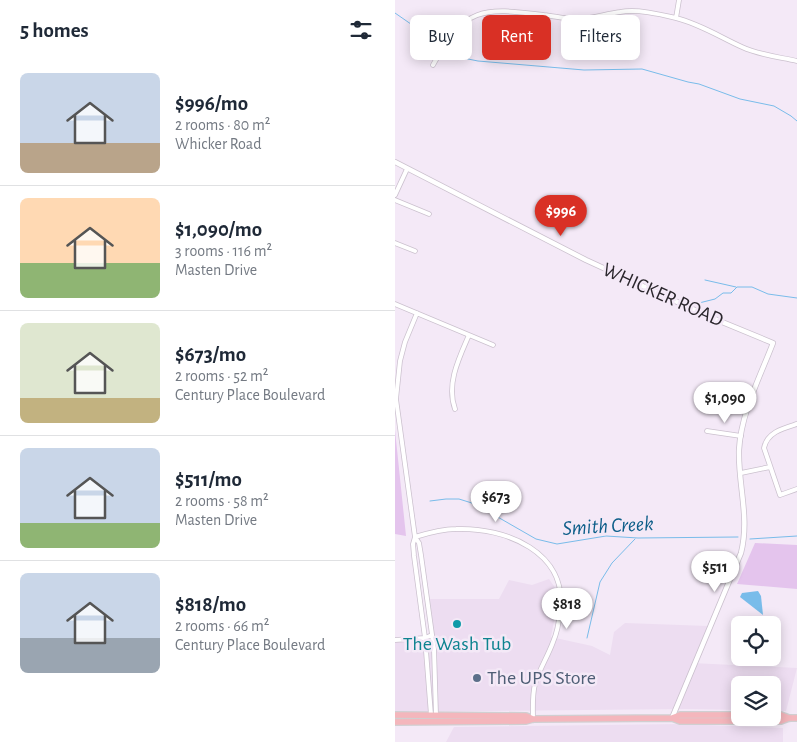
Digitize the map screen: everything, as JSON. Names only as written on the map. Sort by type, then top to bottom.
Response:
[{"type":"main road","points":[[395,715],[526,716],[533,719]]},
{"type":"main road","points":[[395,722],[526,722],[533,719],[671,718],[680,715],[731,715]]},
{"type":"main road","points":[[781,715],[789,718]]},
{"type":"main road","points":[[671,718],[680,721],[781,721],[797,718]]},
{"type":"street","points":[[676,18],[679,0]]},
{"type":"street","points":[[433,65],[445,43],[464,21],[487,12],[510,11],[574,19],[621,11],[634,11],[676,18],[704,27],[757,53],[797,61]]},
{"type":"street","name":"WHICKER ROAD","points":[[395,162],[585,260],[710,317],[773,343],[746,413],[741,436]]},
{"type":"street","points":[[395,195],[407,169]]},
{"type":"street","points":[[395,200],[429,214]]},
{"type":"street","points":[[395,243],[415,251]]},
{"type":"street","points":[[395,304],[493,345]]},
{"type":"street","points":[[417,313],[402,351],[398,370],[396,398],[415,537],[413,544],[433,715]]},
{"type":"street","points":[[455,409],[453,399],[454,374],[469,335]]},
{"type":"street","points":[[797,424],[771,435],[766,440],[765,452],[780,495],[797,489]]},
{"type":"street","points":[[671,718],[741,553],[745,530],[739,451],[741,436],[707,431]]},
{"type":"street","points":[[741,473],[770,467]]},
{"type":"street","points":[[415,537],[454,529],[496,532],[514,538],[532,548],[549,564],[559,588],[561,610],[555,639],[535,684],[533,719]]},
{"type":"street","points":[[415,537],[419,543],[432,635],[435,687],[433,715]]},
{"type":"street","points":[[416,572],[423,572]]},
{"type":"street","points":[[395,640],[425,638],[432,635]]},
{"type":"street","points":[[429,687],[435,687]]},
{"type":"shaded area","points":[[395,430],[406,536],[395,534]]},
{"type":"shaded area","points":[[755,543],[797,545],[797,589],[737,584]]},
{"type":"shaded area","points":[[549,579],[556,589],[551,637],[592,646],[610,655],[614,632],[625,623],[708,626],[692,663],[797,668],[786,711],[781,711],[781,676],[731,676],[731,710],[395,712],[395,642],[435,642],[430,599],[499,599],[509,580],[532,585]]},
{"type":"shaded area","points":[[681,724],[783,728],[783,742],[446,742],[454,727]]},
{"type":"water","points":[[758,591],[761,596],[763,615],[740,597],[742,593]]},
{"type":"waterway","points":[[395,13],[444,47],[468,59],[584,70],[642,69],[699,84],[740,99],[774,106],[797,121]]},
{"type":"waterway","points":[[705,280],[736,287]]},
{"type":"waterway","points":[[695,304],[715,299],[723,293],[731,293],[737,287],[752,287],[768,294],[797,298]]},
{"type":"waterway","name":"Smith Creek","points":[[430,501],[459,499],[475,504],[536,539],[557,544],[606,536],[638,538],[738,537]]},
{"type":"waterway","name":"Smith Creek","points":[[750,539],[797,536]]},
{"type":"waterway","points":[[587,638],[600,582],[612,563],[635,539]]},
{"type":"place","name":"The Wash Tub","points":[[457,624]]},
{"type":"place","name":"The UPS Store","points":[[477,678]]}]
